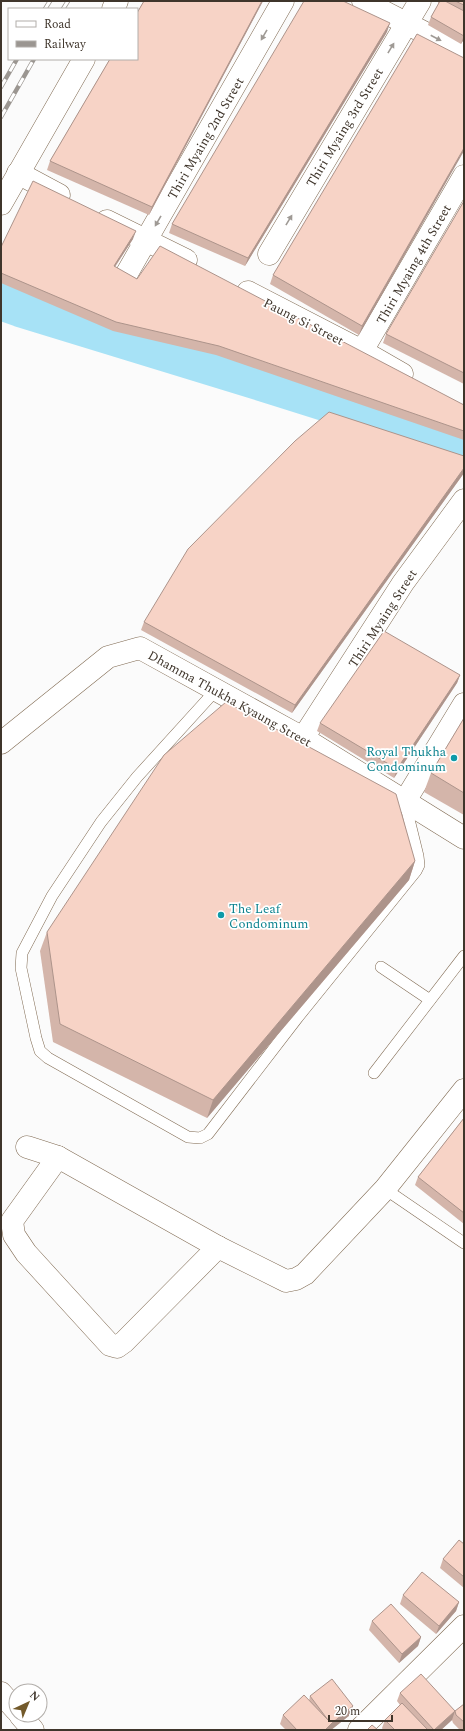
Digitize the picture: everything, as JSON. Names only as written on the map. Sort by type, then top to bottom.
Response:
[{"type":"street","name":"Thiri Myaing 2nd Street","points":[[126,275],[283,1]]},
{"type":"street","points":[[363,1],[407,22],[464,53]]},
{"type":"street","name":"Thiri Myaing 3rd Street","points":[[269,254],[420,1]]},
{"type":"street","points":[[1,204],[83,60]]},
{"type":"street","points":[[18,173],[200,268]]},
{"type":"street","name":"Thiri Myaing 4th Street","points":[[362,351],[464,176]]},
{"type":"street","name":"Paung Si Street","points":[[227,281],[362,351],[421,385]]},
{"type":"street","name":"Thiri Myaing Street","points":[[303,738],[403,583],[464,500]]},
{"type":"street","name":"Dhamma Thukha Kyaung Street","points":[[1,743],[108,656],[140,648],[303,738],[464,838]]},
{"type":"street","points":[[405,801],[464,704]]},
{"type":"street","points":[[27,1147],[58,1157],[218,1247],[286,1281],[296,1279],[305,1274],[385,1189],[464,1090]]},
{"type":"street","points":[[58,1157],[12,1220],[14,1235],[26,1253],[110,1345],[117,1347],[124,1342],[218,1247]]},
{"type":"street","points":[[359,1730],[464,1626]]},
{"type":"street","points":[[1,1693],[8,1701]]},
{"type":"lane","points":[[216,690],[137,777],[101,822],[52,896],[22,954],[21,968],[36,1038],[40,1051],[48,1058],[188,1137],[200,1138],[208,1134],[298,1017],[416,871],[419,865],[418,856],[405,801]]},
{"type":"lane","points":[[374,1073],[464,956]]},
{"type":"lane","points":[[381,967],[430,1000]]},
{"type":"lane","points":[[385,1189],[464,1243]]},
{"type":"building","points":[[144,1],[262,1],[152,207],[50,161],[109,60],[138,60],[138,11]]},
{"type":"building","points":[[304,1],[343,1],[390,23],[248,258],[172,224]]},
{"type":"building","points":[[440,1],[445,1],[464,11],[464,36],[431,17]]},
{"type":"building","points":[[455,1],[464,1],[464,5]]},
{"type":"building","points":[[417,34],[464,58],[464,148],[362,326],[273,275]]},
{"type":"building","points":[[33,181],[136,231],[114,266],[137,279],[160,246],[464,405],[464,431],[219,346],[116,322],[1,273],[1,247]]},
{"type":"building","points":[[464,201],[464,373],[386,334]]},
{"type":"building","points":[[329,412],[464,456],[464,468],[295,705],[144,622],[188,549],[295,441]]},
{"type":"building","points":[[384,631],[460,675],[397,769],[320,723]]},
{"type":"building","name":"The Leaf Condominum","points":[[226,702],[396,794],[415,861],[213,1100],[60,1024],[47,932],[164,755]]},
{"type":"building","points":[[464,718],[464,793],[431,773]]},
{"type":"building","points":[[464,1118],[464,1213],[418,1177]]},
{"type":"building","points":[[459,1540],[464,1544],[464,1577],[443,1559]]},
{"type":"building","points":[[422,1572],[459,1602],[439,1626],[403,1595]]},
{"type":"building","points":[[391,1604],[421,1637],[402,1654],[372,1621]]},
{"type":"building","points":[[421,1674],[455,1711],[434,1730],[400,1693]]},
{"type":"building","points":[[332,1679],[353,1706],[325,1730],[297,1730],[283,1715],[304,1695],[328,1720],[310,1696]]},
{"type":"building","points":[[402,1703],[428,1730],[395,1730],[385,1720]]},
{"type":"building","points":[[464,1704],[464,1722],[456,1715],[455,1711]]},
{"type":"building","points":[[372,1725],[378,1730],[367,1730]]},
{"type":"waterway","points":[[1,301],[464,446]]},
{"type":"railway","points":[[46,8],[50,1]]},
{"type":"railway","points":[[64,8],[68,1]]},
{"type":"railway","points":[[1,87],[16,60]]},
{"type":"railway","points":[[1,117],[33,60]]},
{"type":"place","name":"Royal Thukha Condominum","points":[[454,758]]},
{"type":"place","name":"The Leaf Condominum","points":[[221,915]]}]
